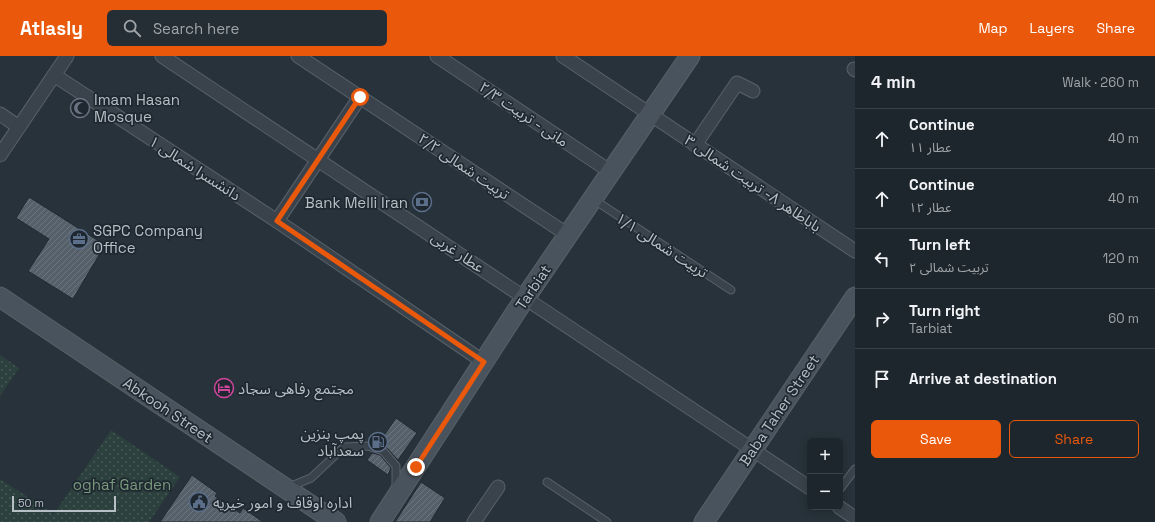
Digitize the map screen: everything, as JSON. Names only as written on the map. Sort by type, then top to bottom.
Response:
[{"type":"street","points":[[0,155],[67,56]]},
{"type":"street","name":"عطار غربی","points":[[162,56],[807,486]]},
{"type":"street","name":"تربیت شمالی ۲/۲","points":[[298,56],[568,235]]},
{"type":"street","name":"مانی - تربیت ۲/۳","points":[[437,56],[611,172]]},
{"type":"street","name":"باباطاهر ۸- تربیت شمالی ۳","points":[[563,56],[855,251]]},
{"type":"street","name":"Tarbiat","points":[[379,522],[525,298],[690,56]]},
{"type":"street","name":"دانشسرا شمالی ۱","points":[[54,75],[277,221],[484,362]]},
{"type":"street","points":[[695,145],[735,84],[739,83],[753,91]]},
{"type":"street","points":[[277,221],[360,97]]},
{"type":"street","points":[[0,114],[19,126]]},
{"type":"street","name":"Abkooh Street","points":[[0,297],[336,522]]},
{"type":"street","name":"Baba Taher Street","points":[[704,522],[855,297]]},
{"type":"street","points":[[474,522],[498,487]]},
{"type":"street","points":[[843,510],[855,518]]},
{"type":"lane","name":"تربیت شمالی ۱/۱","points":[[593,199],[732,290]]},
{"type":"lane","points":[[286,488],[311,478],[344,447],[368,446],[382,451],[396,466],[397,484],[379,522]]},
{"type":"lane","points":[[843,485],[855,469]]},
{"type":"lane","points":[[547,482],[608,522]]},
{"type":"green space","points":[[0,355],[19,368],[0,396]]},
{"type":"green space","name":"oghaf Garden","points":[[111,430],[180,477],[149,522],[0,522],[0,479],[54,514]]},
{"type":"building","points":[[29,197],[105,245],[73,299],[28,271],[49,239],[16,218]]},
{"type":"building","points":[[396,418],[417,433],[398,460],[386,447],[378,444]]},
{"type":"building","points":[[372,453],[380,455],[391,468],[388,475],[367,460]]},
{"type":"building","name":"اداره اوقاف و امور خیریه","points":[[192,475],[217,493],[215,496],[240,513],[243,508],[263,522],[160,522]]},
{"type":"building","points":[[421,482],[445,498],[430,522],[395,522]]},
{"type":"place","name":"Imam Hasan Mosque","points":[[80,108]]},
{"type":"place","name":"Bank Melli Iran","points":[[422,202]]},
{"type":"place","name":"SGPC Company Office","points":[[79,239]]},
{"type":"place","name":"مجتمع رفاهی سجاد","points":[[224,388]]},
{"type":"place","name":"پمپ بنزین سعدآباد","points":[[378,442]]},
{"type":"place","name":"اداره اوقاف و امور خیریه","points":[[199,502]]},
{"type":"route","points":[[360,97],[277,221],[484,362],[416,467]]}]
